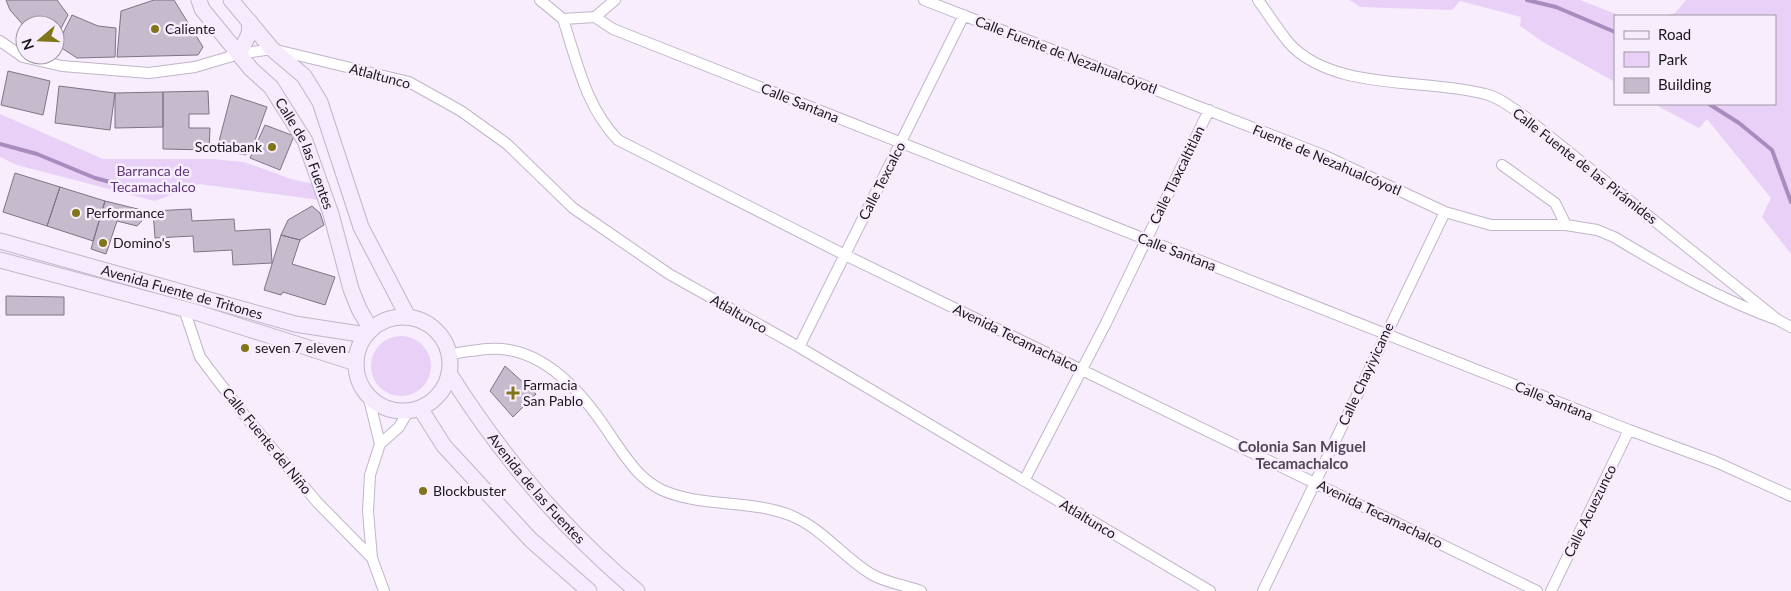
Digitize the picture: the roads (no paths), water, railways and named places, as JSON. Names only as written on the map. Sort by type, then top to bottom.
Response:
[{"type":"main road","name":"Calle de las Fuentes","points":[[199,0],[202,9],[239,54],[271,88],[305,141],[331,214],[352,289],[368,332]]},
{"type":"main road","name":"Calle de las Fuentes","points":[[231,0],[272,49],[304,76],[320,102],[361,227],[408,317]]},
{"type":"main road","points":[[239,54],[249,34],[250,22]]},
{"type":"main road","name":"Avenida Fuente de Tritones","points":[[0,241],[295,324],[368,332]]},
{"type":"main road","name":"Avenida Fuente de Tritones","points":[[0,260],[184,309],[356,363]]},
{"type":"main road","points":[[408,317],[430,325],[445,342],[449,354],[449,373],[442,390],[428,404],[414,409],[387,407],[368,395],[359,380],[356,363],[359,348],[368,332],[388,319],[408,317]]},
{"type":"main road","name":"Avenida de las Fuentes","points":[[449,373],[499,445],[550,506],[584,543],[638,591]]},
{"type":"main road","points":[[414,409],[444,446],[531,540],[589,591]]},
{"type":"street","points":[[540,0],[562,19],[595,17],[615,0]]},
{"type":"street","name":"Calle Fuente de Nezahualcóyotl","points":[[924,0],[1209,110]]},
{"type":"street","name":"Calle Fuente de las Pirámides","points":[[1258,0],[1290,44],[1314,62],[1354,76],[1390,83],[1468,90],[1488,94],[1504,102],[1778,320],[1791,327]]},
{"type":"street","name":"Calle Texcalco","points":[[799,347],[964,15]]},
{"type":"street","name":"Calle Santana","points":[[595,17],[613,29],[1145,240],[1716,462],[1791,496]]},
{"type":"street","name":"Avenida Tecamachalco","points":[[562,19],[590,102],[603,125],[618,140],[845,255],[1537,591]]},
{"type":"street","points":[[0,41],[23,57],[62,66],[149,73],[195,67],[239,54],[272,49]]},
{"type":"street","name":"Atlaltunco","points":[[272,49],[410,82],[452,106],[507,144],[572,208],[669,274],[799,347],[1210,591]]},
{"type":"street","name":"Fuente de Nezahualcóyotl","points":[[1209,110],[1323,155],[1445,212]]},
{"type":"street","name":"Calle Tlaxcaltitlan","points":[[1024,481],[1106,323],[1209,110]]},
{"type":"street","points":[[1502,165],[1555,203],[1566,224]]},
{"type":"street","points":[[1445,212],[1491,224],[1566,224],[1597,230],[1614,237],[1714,294],[1741,307],[1778,320]]},
{"type":"street","name":"Calle Chayiyicame","points":[[1263,591],[1445,212]]},
{"type":"street","name":"Calle Fuente del Niño","points":[[184,309],[200,357],[241,411],[317,502],[372,558]]},
{"type":"street","points":[[449,354],[489,348],[510,350],[529,356],[554,371],[571,386],[603,424],[628,461],[644,478],[662,490],[682,497],[791,516],[832,541],[870,574],[884,581],[921,591]]},
{"type":"street","points":[[368,395],[380,444],[370,475],[368,511],[372,558],[384,591]]},
{"type":"street","points":[[380,444],[399,428],[414,409]]},
{"type":"street","name":"Calle Acuezunco","points":[[1551,591],[1630,430]]},
{"type":"waterway","points":[[1527,0],[1556,7],[1614,32]]},
{"type":"waterway","points":[[1711,105],[1739,123],[1772,150],[1791,202]]},
{"type":"waterway","points":[[0,144],[37,154],[95,178],[148,192]]},
{"type":"place","name":"Caliente","points":[[155,29]]},
{"type":"place","name":"Scotiabank","points":[[272,147]]},
{"type":"place","name":"Performance","points":[[76,213]]},
{"type":"place","name":"Domino's","points":[[103,243]]},
{"type":"place","name":"seven 7 eleven","points":[[245,348]]},
{"type":"place","name":"Farmacia San Pablo","points":[[513,393]]},
{"type":"place","name":"Blockbuster","points":[[423,491]]},
{"type":"district","name":"Colonia San Miguel Tecamachalco","points":[[1302,456]]},
{"type":"park label","name":"Barranca de Tecamachalco","points":[[153,180]]}]
